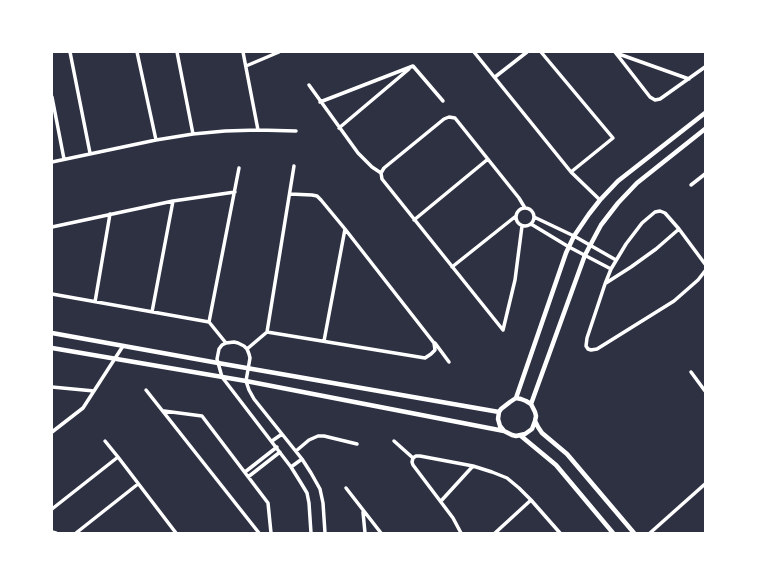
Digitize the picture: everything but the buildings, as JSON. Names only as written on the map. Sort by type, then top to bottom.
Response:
[{"type":"street","points":[[70,52],[90,153]]},
{"type":"street","points":[[137,52],[156,140]]},
{"type":"street","points":[[177,52],[193,134]]},
{"type":"street","points":[[243,52],[258,130]]},
{"type":"street","points":[[246,66],[279,52]]},
{"type":"street","points":[[474,52],[571,172],[600,200]]},
{"type":"street","points":[[495,77],[527,52]]},
{"type":"street","points":[[541,52],[613,138],[571,172]]},
{"type":"street","points":[[615,52],[650,97],[655,100],[660,99],[705,68]]},
{"type":"street","points":[[615,52],[689,79]]},
{"type":"street","points":[[413,66],[443,101]]},
{"type":"street","points":[[320,102],[413,66]]},
{"type":"street","points":[[339,128],[413,66]]},
{"type":"street","points":[[309,85],[358,153],[372,167],[381,173]]},
{"type":"street","points":[[52,97],[64,159]]},
{"type":"street","points":[[504,431],[499,422],[499,412],[506,404],[516,398],[574,236],[600,200],[618,181],[705,113]]},
{"type":"street","points":[[516,216],[518,224],[528,226],[533,222],[534,213],[525,208],[519,198],[455,118],[449,116],[384,168],[381,173],[382,179],[503,330],[515,280],[522,226]]},
{"type":"street","points":[[52,162],[90,153],[193,134],[258,130],[296,131]]},
{"type":"street","points":[[530,404],[585,255],[601,225],[618,203],[637,183],[704,131]]},
{"type":"street","points":[[414,220],[488,159]]},
{"type":"street","points":[[247,349],[267,332],[294,166]]},
{"type":"street","points":[[209,322],[239,168]]},
{"type":"street","points":[[691,185],[704,176]]},
{"type":"street","points":[[52,227],[173,201],[235,192]]},
{"type":"street","points":[[290,194],[312,195],[317,196],[321,200],[449,362]]},
{"type":"street","points":[[152,312],[173,201]]},
{"type":"street","points":[[452,267],[516,216],[519,210],[525,208]]},
{"type":"street","points":[[705,264],[665,213],[660,211],[655,212],[642,223],[616,260],[605,284],[586,338],[586,346],[591,350],[597,349],[674,301],[698,280],[705,271]]},
{"type":"street","points":[[95,302],[110,214]]},
{"type":"street","points":[[534,217],[574,236],[616,260]]},
{"type":"street","points":[[531,224],[611,270]]},
{"type":"street","points":[[324,341],[345,229]]},
{"type":"street","points":[[605,284],[656,249],[679,229]]},
{"type":"street","points":[[52,294],[209,322],[226,343]]},
{"type":"street","points":[[267,332],[425,358],[435,350],[434,343]]},
{"type":"street","points":[[52,333],[248,369],[499,412]]},
{"type":"street","points":[[311,533],[307,493],[277,447],[222,377],[217,354],[219,349],[226,343],[238,343],[247,349],[249,354],[246,381],[249,390],[254,399],[312,473],[320,489],[323,503],[325,533]]},
{"type":"street","points":[[52,432],[84,408],[122,346]]},
{"type":"street","points":[[52,348],[246,381],[504,431],[512,435],[521,436],[532,429],[535,420],[535,412],[526,401],[516,398]]},
{"type":"street","points":[[691,372],[705,391]]},
{"type":"street","points":[[52,387],[94,391]]},
{"type":"street","points":[[146,390],[259,533]]},
{"type":"street","points":[[164,411],[202,416],[268,503],[271,533]]},
{"type":"street","points":[[535,420],[542,433],[567,454],[634,533]]},
{"type":"street","points":[[272,441],[282,434]]},
{"type":"street","points":[[296,451],[308,440],[318,436],[324,436],[357,444]]},
{"type":"street","points":[[521,436],[556,465],[613,533]]},
{"type":"street","points":[[394,440],[413,458]]},
{"type":"street","points":[[105,441],[176,533]]},
{"type":"street","points":[[245,472],[277,447]]},
{"type":"street","points":[[248,477],[280,452]]},
{"type":"street","points":[[413,458],[420,456],[473,466],[507,478],[531,500],[560,533]]},
{"type":"street","points":[[52,509],[118,458]]},
{"type":"street","points":[[413,458],[413,465],[441,501],[461,533]]},
{"type":"street","points":[[291,467],[302,459]]},
{"type":"street","points":[[441,501],[473,466]]},
{"type":"street","points":[[76,533],[138,484]]},
{"type":"street","points":[[650,533],[705,484]]},
{"type":"street","points":[[346,488],[381,533]]},
{"type":"street","points":[[495,533],[531,500]]},
{"type":"street","points":[[363,511],[365,533]]},
{"type":"street","points":[[52,532],[56,533]]}]
